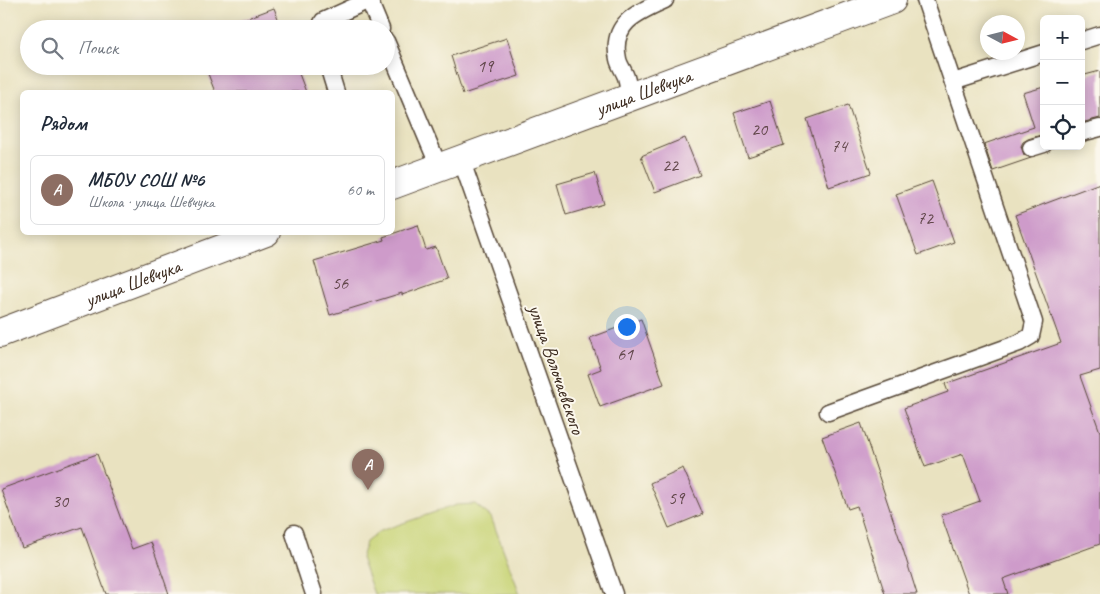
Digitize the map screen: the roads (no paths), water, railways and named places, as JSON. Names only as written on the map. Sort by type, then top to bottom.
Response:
[{"type":"street","name":"улица Шевчука","points":[[395,184],[892,0]]},
{"type":"street","name":"улица Шевчука","points":[[0,333],[258,235]]},
{"type":"lane","points":[[325,20],[369,0],[377,20]]},
{"type":"lane","points":[[630,96],[626,76],[618,60],[617,47],[620,30],[638,12],[665,0]]},
{"type":"lane","points":[[828,412],[1019,343],[1031,336],[1034,322],[925,0]]},
{"type":"lane","points":[[1085,40],[1100,35]]},
{"type":"lane","points":[[953,82],[1040,54]]},
{"type":"lane","name":"улица Волочаевского","points":[[395,58],[450,163],[614,594]]},
{"type":"lane","points":[[331,75],[335,90]]},
{"type":"lane","points":[[1085,132],[1100,128]]},
{"type":"lane","points":[[294,533],[314,594]]},
{"type":"place","name":"МБОУ СОШ №6","points":[[368,490]]}]
